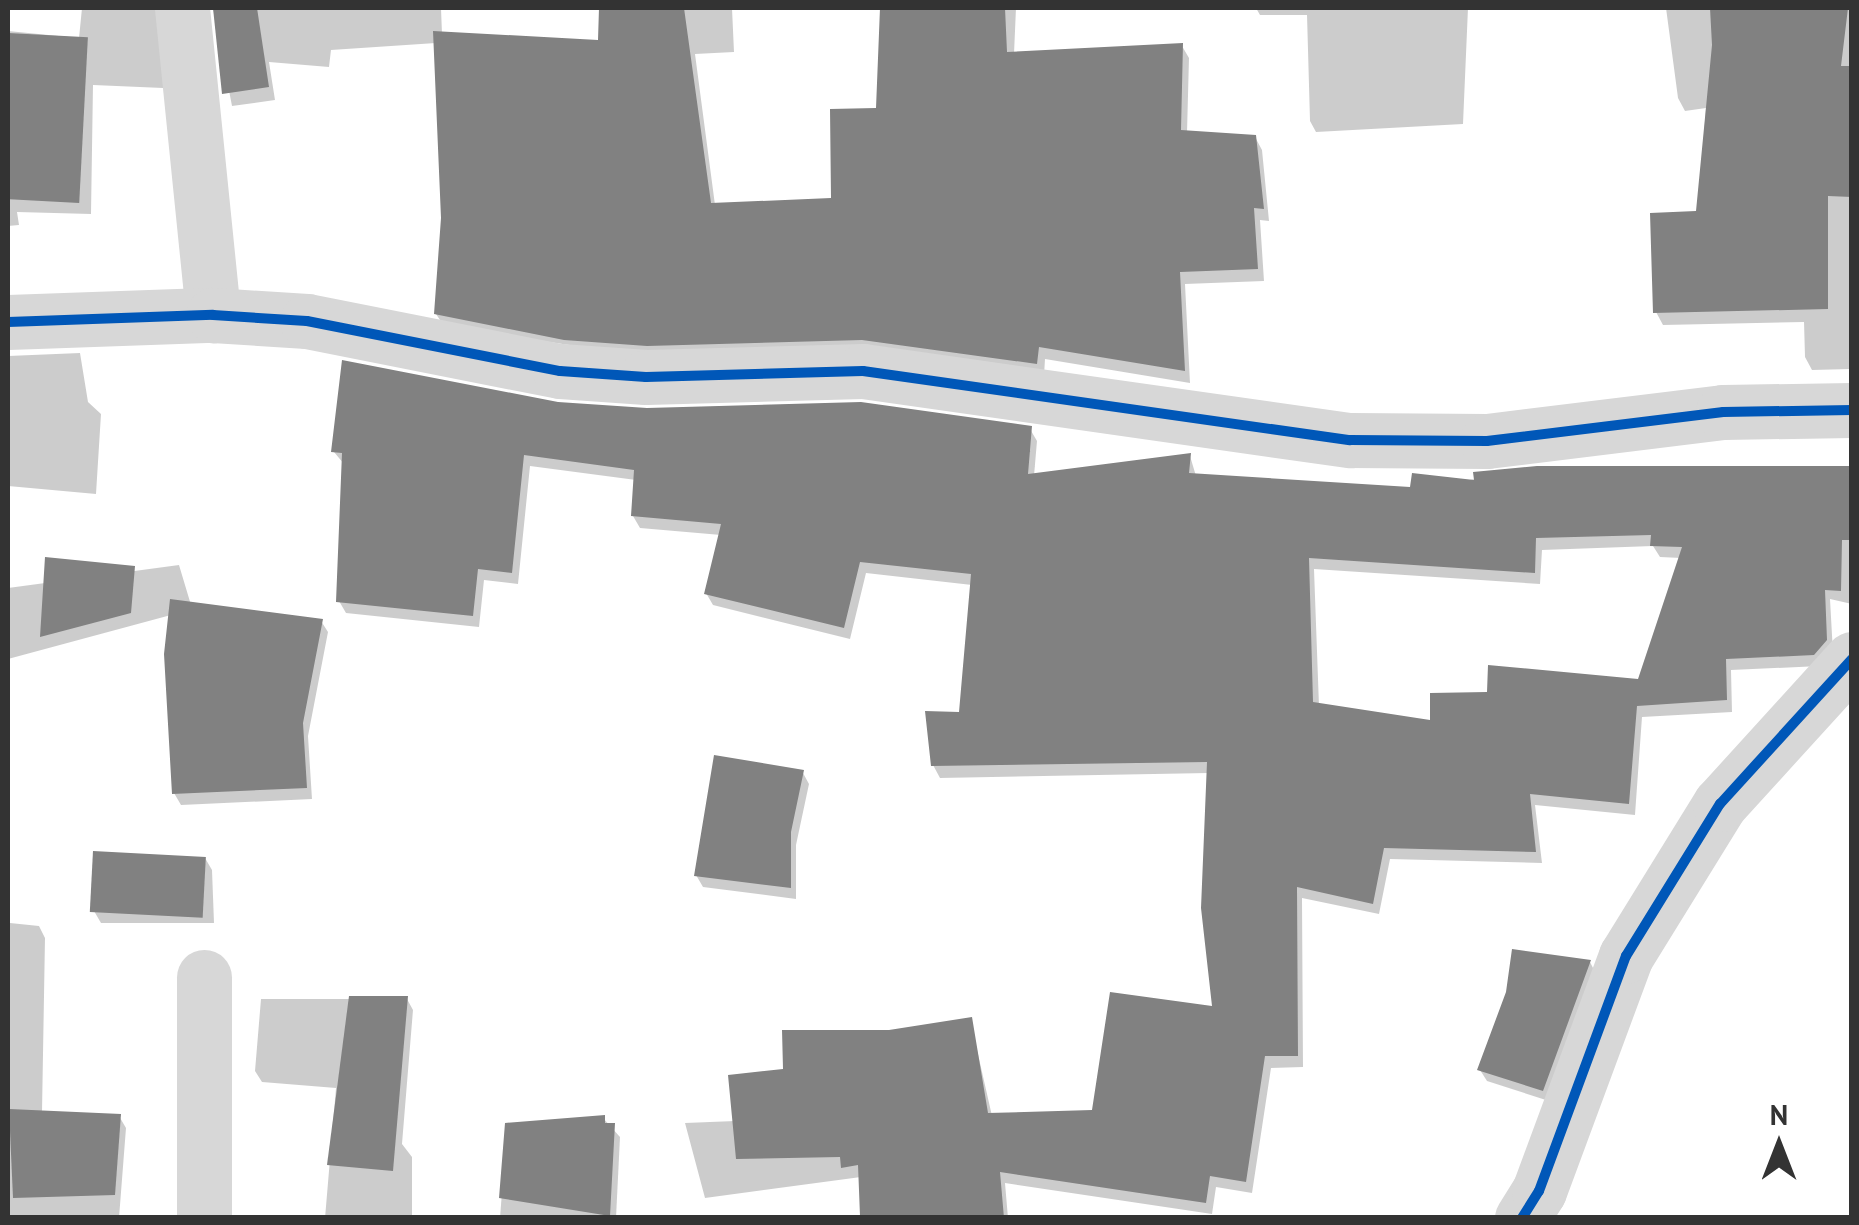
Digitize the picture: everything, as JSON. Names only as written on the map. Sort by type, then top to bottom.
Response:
[{"type":"street","points":[[182,8],[213,315]]},
{"type":"street","points":[[8,322],[213,315],[307,321],[560,371],[646,377],[863,371],[1350,440],[1487,441],[1722,412],[1852,410]]},
{"type":"street","points":[[1522,1218],[1538,1191],[1626,956],[1720,804],[1852,658]]},
{"type":"street","points":[[204,977],[204,1218]]},
{"type":"building","points":[[213,8],[257,8],[269,87],[222,94]]},
{"type":"building","points":[[599,8],[684,8],[711,203],[831,198],[830,109],[876,108],[880,8],[1005,8],[1007,52],[1183,43],[1181,130],[1256,135],[1264,209],[1254,208],[1258,269],[1180,272],[1185,371],[1039,347],[1037,364],[862,340],[647,346],[564,340],[434,314],[441,218],[433,31],[598,40]]},
{"type":"building","points":[[1710,8],[1848,8],[1841,66],[1852,66],[1852,197],[1828,196],[1828,309],[1653,313],[1650,213],[1696,211],[1712,45]]},
{"type":"building","points":[[8,33],[88,37],[79,203],[8,199]]},
{"type":"building","points":[[342,360],[558,402],[647,408],[861,402],[1032,426],[1028,474],[1191,453],[1189,473],[1410,487],[1412,473],[1474,480],[1473,472],[1537,466],[1852,466],[1852,540],[1842,540],[1841,591],[1825,590],[1827,640],[1814,655],[1726,659],[1727,700],[1637,706],[1629,804],[1530,794],[1536,852],[1384,848],[1373,904],[1297,887],[1298,1056],[1265,1056],[1246,1182],[1210,1176],[1206,1203],[1000,1172],[1004,1218],[860,1216],[858,1165],[841,1168],[840,1157],[736,1159],[728,1075],[783,1069],[782,1030],[889,1030],[972,1017],[988,1113],[1092,1110],[1110,992],[1212,1006],[1201,908],[1207,762],[931,766],[925,711],[959,712],[971,574],[860,562],[844,628],[704,594],[721,524],[631,516],[634,470],[524,455],[512,573],[478,569],[473,616],[336,602],[342,453],[331,452]],"holes":[[[1651,535],[1650,546],[1682,547],[1638,679],[1488,665],[1487,692],[1430,693],[1430,720],[1313,702],[1309,558],[1535,573],[1536,538]]]},
{"type":"building","points":[[45,557],[135,566],[131,613],[40,637]]},
{"type":"building","points":[[170,599],[323,619],[303,723],[307,788],[172,794],[164,654]]},
{"type":"building","points":[[714,755],[804,770],[791,832],[791,888],[694,876]]},
{"type":"building","points":[[93,851],[206,857],[203,918],[90,912]]},
{"type":"building","points":[[1512,949],[1591,960],[1543,1091],[1477,1070],[1506,992]]},
{"type":"building","points":[[349,996],[408,996],[393,1171],[327,1165]]},
{"type":"building","points":[[9,1109],[121,1114],[115,1195],[13,1198]]},
{"type":"building","points":[[605,1115],[605,1123],[615,1123],[610,1216],[499,1198],[505,1123]]},
{"type":"cycle path","points":[[8,322],[213,315],[307,321],[560,371],[646,377],[863,371],[1350,440],[1487,441],[1723,412],[1852,410]]},
{"type":"cycle path","points":[[1522,1218],[1539,1191],[1626,956],[1720,804],[1852,659]]}]
